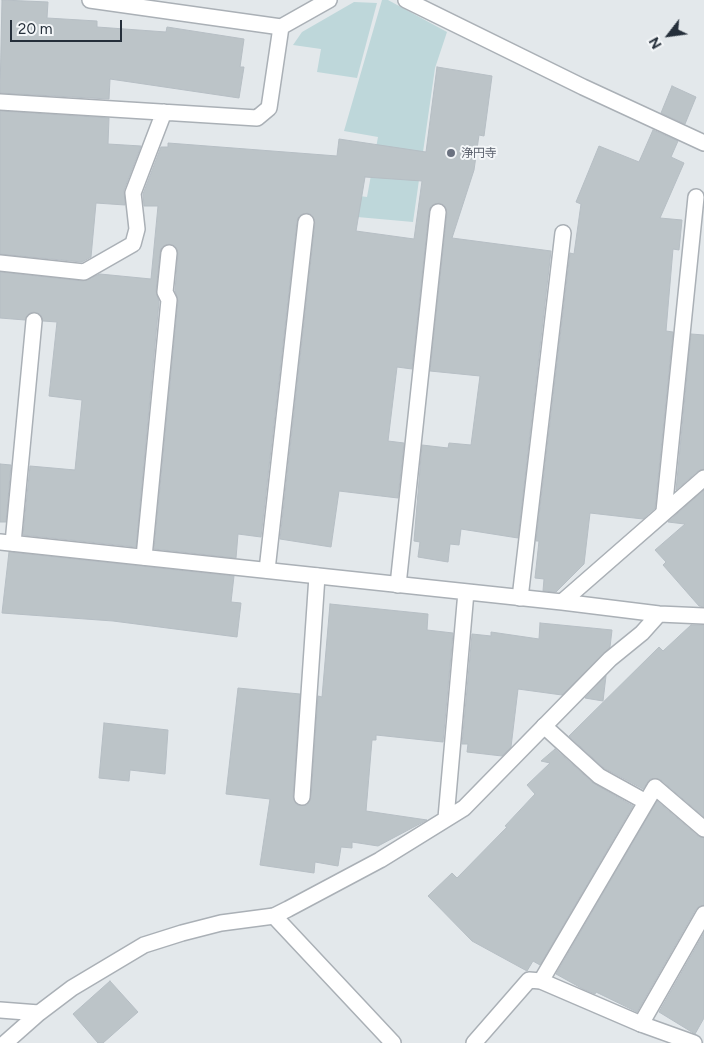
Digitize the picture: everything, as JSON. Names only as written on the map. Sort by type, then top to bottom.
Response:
[{"type":"street","points":[[90,0],[281,27],[329,0]]},
{"type":"street","points":[[406,0],[583,87],[704,143]]},
{"type":"street","points":[[0,102],[257,118],[269,108],[281,27]]},
{"type":"street","points":[[0,263],[84,272],[132,244],[137,229],[133,193],[164,112]]},
{"type":"street","points":[[664,511],[696,197]]},
{"type":"street","points":[[398,584],[438,212]]},
{"type":"street","points":[[267,570],[306,222]]},
{"type":"street","points":[[520,598],[562,233]]},
{"type":"street","points":[[144,557],[169,300],[165,292],[169,253]]},
{"type":"street","points":[[34,321],[6,543],[398,584],[659,614],[704,616]]},
{"type":"street","points":[[562,602],[704,478]]},
{"type":"street","points":[[302,797],[317,576]]},
{"type":"street","points":[[446,818],[466,592]]},
{"type":"street","points":[[6,1043],[39,1013],[106,966],[144,945],[221,923],[274,916],[380,860],[464,808],[610,659],[642,633],[659,614]]},
{"type":"street","points":[[544,726],[599,776],[646,802]]},
{"type":"street","points":[[541,981],[655,787],[704,829]]},
{"type":"street","points":[[641,1024],[704,914]]},
{"type":"street","points":[[274,916],[393,1043]]},
{"type":"street","points":[[474,1043],[529,980],[541,981],[641,1024],[694,1043]]},
{"type":"street","points":[[0,1010],[39,1013]]},
{"type":"shaded area","points":[[382,0],[388,0],[447,32],[435,68],[413,222],[324,214],[330,192],[367,197],[378,137],[344,131]]},
{"type":"shaded area","points":[[354,2],[377,3],[357,78],[317,72],[321,49],[293,45],[302,32]]},
{"type":"building","points":[[2,0],[48,2],[47,18],[97,21],[97,27],[166,32],[167,27],[244,39],[240,67],[244,67],[239,98],[110,79],[109,99],[0,93]]},
{"type":"building","points":[[437,67],[492,76],[484,136],[479,135],[474,170],[452,238],[551,251],[518,538],[461,529],[459,545],[450,544],[448,562],[418,557],[420,542],[414,541],[422,445],[448,448],[449,443],[471,445],[480,376],[430,371],[447,213],[444,205],[439,203],[431,206],[429,211],[412,369],[397,367],[388,441],[404,443],[398,498],[339,491],[331,547],[280,539],[315,223],[312,215],[307,213],[299,216],[297,221],[261,537],[238,534],[236,558],[154,549],[178,301],[175,290],[178,253],[175,246],[169,244],[162,247],[160,252],[156,291],[159,302],[136,547],[23,535],[30,466],[75,470],[82,400],[49,396],[57,322],[43,321],[40,314],[34,312],[30,313],[25,320],[0,318],[0,272],[83,281],[100,274],[151,279],[158,206],[144,206],[143,194],[161,147],[168,147],[168,143],[337,156],[339,139],[426,152]],"holes":[[[365,177],[422,181],[414,239],[356,231]]]},
{"type":"building","points":[[672,86],[696,97],[685,124],[661,113]]},
{"type":"building","points":[[0,111],[109,118],[108,144],[141,146],[124,190],[125,205],[96,203],[91,257],[82,262],[0,254]]},
{"type":"building","points":[[653,130],[678,141],[671,157],[684,163],[660,218],[682,220],[679,250],[673,249],[666,331],[673,332],[655,508],[643,519],[590,513],[584,564],[556,592],[543,591],[544,579],[535,578],[539,541],[536,541],[570,253],[574,254],[581,204],[576,202],[599,146],[639,162]]},
{"type":"building","points":[[691,334],[704,335],[704,469],[698,471],[676,490]]},
{"type":"building","points":[[0,464],[11,465],[6,522],[0,522]]},
{"type":"building","points":[[704,490],[704,607],[699,606],[663,565],[666,562],[655,550],[685,524],[668,522]]},
{"type":"building","points":[[9,552],[234,576],[231,602],[241,603],[237,637],[113,621],[2,613]]},
{"type":"building","points":[[330,604],[428,614],[427,630],[453,633],[443,742],[376,735],[376,740],[372,740],[366,811],[427,820],[378,846],[352,842],[352,848],[341,847],[338,866],[315,862],[314,873],[260,865],[270,799],[226,794],[238,688],[300,694],[293,797],[297,805],[307,805],[311,798],[318,696],[322,697]]},
{"type":"building","points":[[540,623],[612,630],[610,647],[562,695],[518,689],[511,747],[502,756],[467,752],[468,744],[462,744],[472,634],[491,636],[491,632],[539,639]]},
{"type":"building","points":[[691,625],[704,625],[704,817],[661,780],[650,779],[643,789],[604,768],[569,736],[659,647],[663,651]]},
{"type":"building","points":[[606,676],[603,701],[585,698]]},
{"type":"building","points":[[104,723],[168,730],[165,774],[130,770],[129,781],[99,778]]},
{"type":"building","points":[[555,749],[593,783],[633,806],[540,965],[533,961],[527,971],[472,941],[428,896],[452,873],[457,878],[507,827],[505,826],[535,794],[527,785],[550,763],[541,761]]},
{"type":"building","points":[[657,801],[698,836],[704,838],[704,905],[696,909],[637,1012],[596,992],[595,994],[583,989],[556,974]]},
{"type":"building","points":[[704,933],[704,1018],[695,1034],[659,1012]]},
{"type":"building","points":[[110,981],[138,1012],[103,1043],[98,1043],[73,1014]]},
{"type":"place","name":"浄円寺","points":[[451,153]]}]
